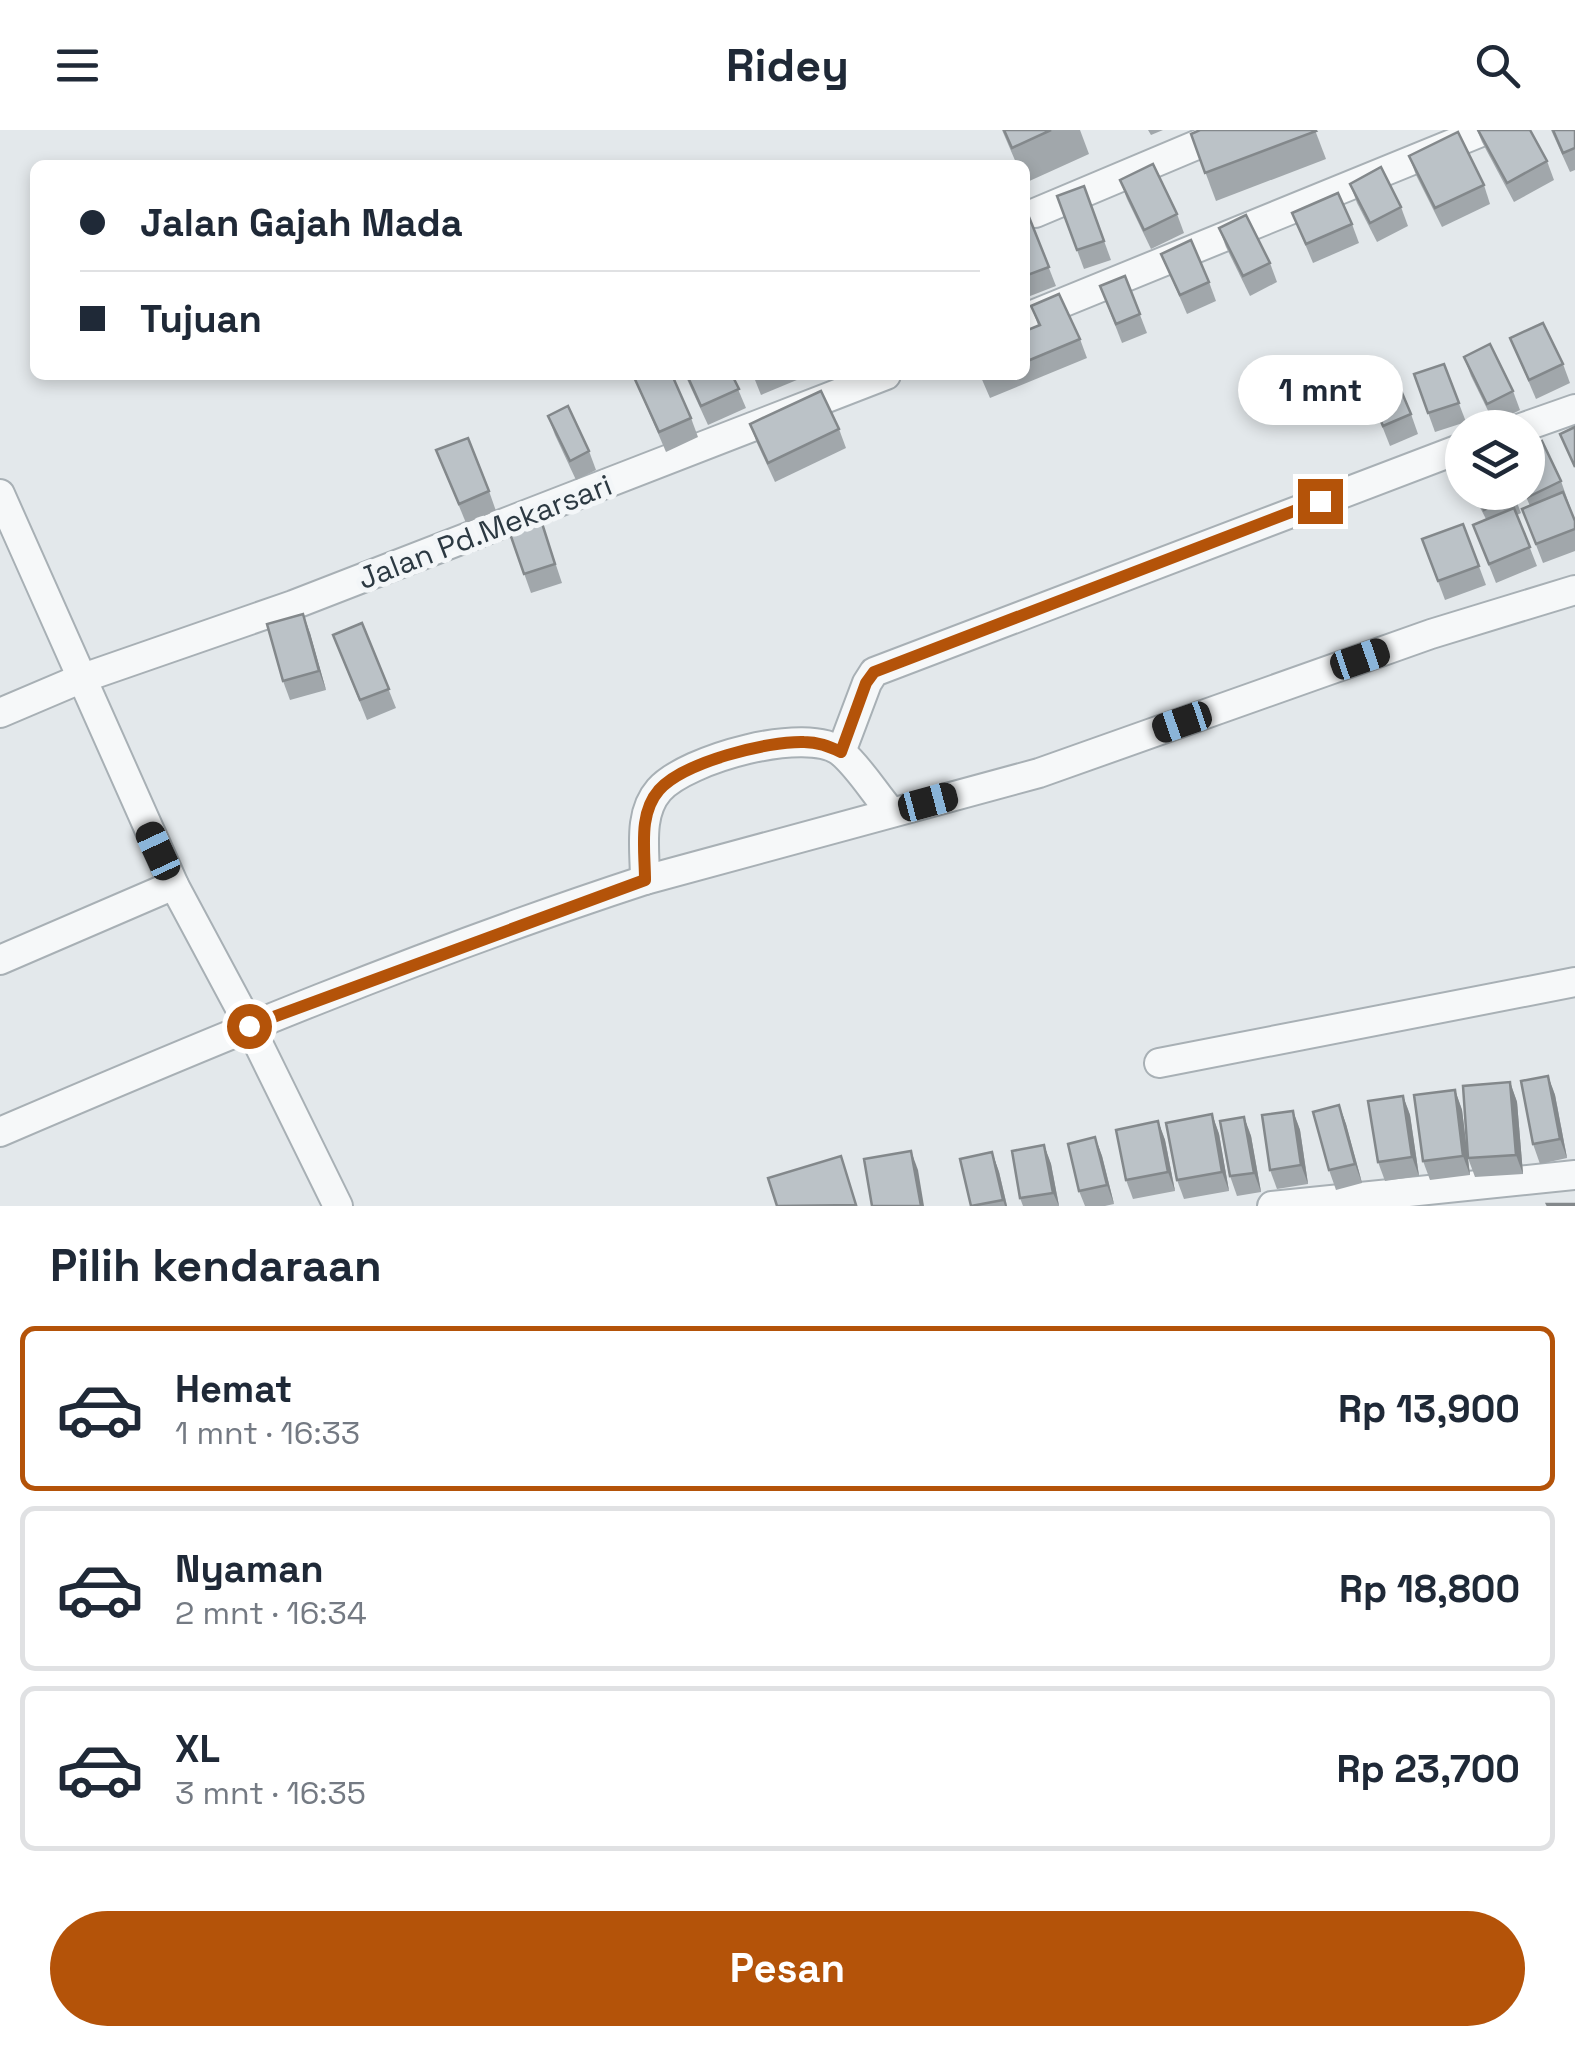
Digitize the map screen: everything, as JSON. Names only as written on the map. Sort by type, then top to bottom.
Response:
[{"type":"street","points":[[1035,212],[1232,130]]},
{"type":"street","points":[[1030,316],[1486,130]]},
{"type":"street","name":"Jalan Pd.Mekarsari","points":[[0,713],[80,679],[293,605],[873,380]]},
{"type":"street","points":[[1545,419],[1575,408]]},
{"type":"street","points":[[841,752],[866,683],[874,672],[1445,454]]},
{"type":"street","points":[[0,494],[174,885],[338,1206]]},
{"type":"street","points":[[0,1132],[249,1026],[645,880],[1040,773],[1431,634],[1575,590]]},
{"type":"street","points":[[645,880],[645,817],[659,790],[683,772],[738,752],[800,741],[823,743],[841,752],[890,812]]},
{"type":"street","points":[[0,960],[174,885]]},
{"type":"street","points":[[1159,1063],[1575,982]]},
{"type":"street","points":[[1272,1206],[1575,1175]]},
{"type":"building","points":[[1004,130],[1051,130],[1012,148]]},
{"type":"building","points":[[1200,130],[1316,131],[1205,173],[1191,134]]},
{"type":"building","points":[[1478,130],[1530,130],[1547,161],[1507,183]]},
{"type":"building","points":[[1553,130],[1575,130],[1575,148],[1563,153]]},
{"type":"building","points":[[1458,132],[1484,185],[1435,208],[1409,156]]},
{"type":"building","points":[[1153,164],[1177,214],[1144,230],[1120,180]]},
{"type":"building","points":[[1381,167],[1401,207],[1370,223],[1350,184]]},
{"type":"building","points":[[1084,186],[1104,241],[1077,250],[1057,196]]},
{"type":"building","points":[[1338,193],[1352,224],[1306,244],[1292,213]]},
{"type":"building","points":[[1246,215],[1270,263],[1243,276],[1219,228]]},
{"type":"building","points":[[1030,220],[1049,267],[1030,274]]},
{"type":"building","points":[[1191,240],[1209,282],[1180,295],[1161,254]]},
{"type":"building","points":[[1125,276],[1140,314],[1116,324],[1100,286]]},
{"type":"building","points":[[1059,294],[1080,339],[1030,360],[1030,329],[1040,325],[1031,306]]},
{"type":"building","points":[[1543,323],[1563,364],[1529,380],[1510,338]]},
{"type":"building","points":[[1490,344],[1513,391],[1487,404],[1464,357]]},
{"type":"building","points":[[1444,364],[1459,403],[1428,413],[1414,374]]},
{"type":"building","points":[[635,380],[674,380],[691,418],[659,432]]},
{"type":"building","points":[[689,380],[734,380],[739,389],[701,406]]},
{"type":"building","points":[[1397,381],[1411,414],[1383,426],[1369,393]]},
{"type":"building","points":[[821,391],[839,429],[768,463],[750,424]]},
{"type":"building","points":[[568,406],[589,451],[570,461],[548,416]]},
{"type":"building","points":[[1575,427],[1575,467],[1560,434]]},
{"type":"building","points":[[468,438],[489,491],[459,504],[436,450]]},
{"type":"building","points":[[1545,447],[1561,481],[1545,489]]},
{"type":"building","points":[[1563,492],[1575,529],[1536,544],[1522,510],[1545,510],[1545,499]]},
{"type":"building","points":[[1515,510],[1530,547],[1489,564],[1473,525]]},
{"type":"building","points":[[540,517],[555,564],[524,574],[508,528]]},
{"type":"building","points":[[1463,524],[1479,566],[1438,581],[1422,539]]},
{"type":"building","points":[[303,614],[319,671],[283,681],[267,624]]},
{"type":"building","points":[[362,623],[389,689],[360,700],[333,635]]},
{"type":"building","points":[[1548,1076],[1560,1139],[1533,1144],[1521,1081]]},
{"type":"building","points":[[1510,1082],[1516,1155],[1468,1158],[1463,1086]]},
{"type":"building","points":[[1455,1090],[1463,1156],[1423,1161],[1414,1095]]},
{"type":"building","points":[[1403,1096],[1412,1157],[1378,1162],[1368,1101]]},
{"type":"building","points":[[1339,1105],[1355,1164],[1329,1170],[1313,1112]]},
{"type":"building","points":[[1293,1111],[1301,1165],[1270,1170],[1262,1115]]},
{"type":"building","points":[[1212,1114],[1222,1172],[1177,1180],[1166,1123]]},
{"type":"building","points":[[1244,1117],[1254,1173],[1230,1176],[1220,1121]]},
{"type":"building","points":[[1158,1121],[1168,1172],[1126,1180],[1116,1130]]},
{"type":"building","points":[[1095,1137],[1107,1185],[1079,1191],[1068,1144]]},
{"type":"building","points":[[1044,1145],[1053,1193],[1020,1198],[1012,1151]]},
{"type":"building","points":[[911,1151],[921,1206],[872,1206],[864,1159]]},
{"type":"building","points":[[992,1152],[1003,1200],[971,1206],[960,1159]]},
{"type":"building","points":[[841,1156],[856,1205],[777,1206],[768,1178]]},
{"type":"route","points":[[249,1026],[645,880],[645,817],[659,790],[683,772],[738,752],[800,741],[823,743],[841,752],[866,683],[874,672],[1320,501]]}]
